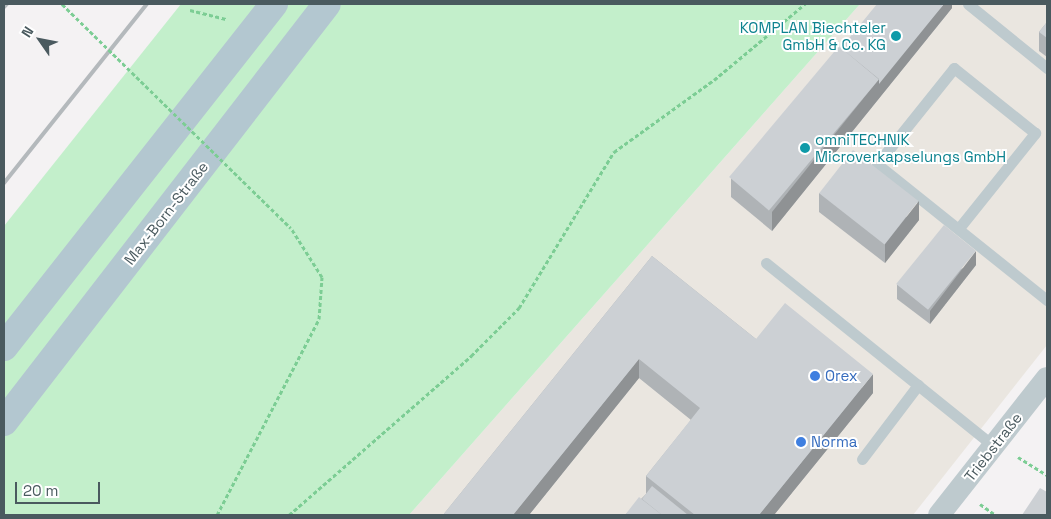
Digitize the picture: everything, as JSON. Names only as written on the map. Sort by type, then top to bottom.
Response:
[{"type":"main road","points":[[4,347],[274,4]]},
{"type":"main road","name":"Max-Born-Straße","points":[[4,422],[327,4]]},
{"type":"street","name":"Triebstraße","points":[[939,515],[1047,378]]},
{"type":"lane","points":[[968,4],[1047,68]]},
{"type":"lane","points":[[958,228],[1035,133],[954,68],[877,164],[1047,300]]},
{"type":"lane","points":[[766,263],[995,444]]},
{"type":"lane","points":[[862,459],[918,385]]},
{"type":"path","points":[[62,4],[291,228],[322,277],[319,319],[217,515]]},
{"type":"path","points":[[289,515],[471,356],[519,308],[614,152],[714,80],[805,4]]},
{"type":"path","points":[[190,10],[256,26]]},
{"type":"path","points":[[995,444],[1047,475]]},
{"type":"shaded area","points":[[860,4],[1047,4],[1047,345],[913,515],[409,515]]},
{"type":"green space","points":[[181,4],[860,4],[409,515],[4,515],[4,226]]},
{"type":"building","name":"KOMPLAN Biechteler GmbH & Co. KG","points":[[877,4],[944,4],[879,84],[879,79],[841,48]]},
{"type":"building","points":[[1047,22],[1047,38],[1039,32]]},
{"type":"building","name":"omniTECHNIK Microverkapselungs GmbH","points":[[839,46],[879,79],[769,210],[729,177]]},
{"type":"building","points":[[853,150],[918,201],[885,244],[819,193]]},
{"type":"building","points":[[944,225],[976,251],[928,310],[896,284]]},
{"type":"building","points":[[652,256],[756,339],[785,303],[873,374],[759,515],[695,515],[646,476],[700,408],[639,359],[513,515],[443,515]]},
{"type":"building","points":[[652,486],[688,515],[662,515],[642,499]]},
{"type":"building","points":[[1040,488],[1047,492],[1047,515],[1022,515]]},
{"type":"building","points":[[639,497],[662,515],[625,515]]},
{"type":"railway","points":[[4,7],[7,4]]},
{"type":"railway","points":[[4,183],[147,4]]},
{"type":"place","name":"KOMPLAN Biechteler GmbH & Co. KG","points":[[896,36]]},
{"type":"place","name":"omniTECHNIK Microverkapselungs GmbH","points":[[805,148]]},
{"type":"place","name":"Orex","points":[[815,376]]},
{"type":"place","name":"Norma","points":[[801,442]]}]
